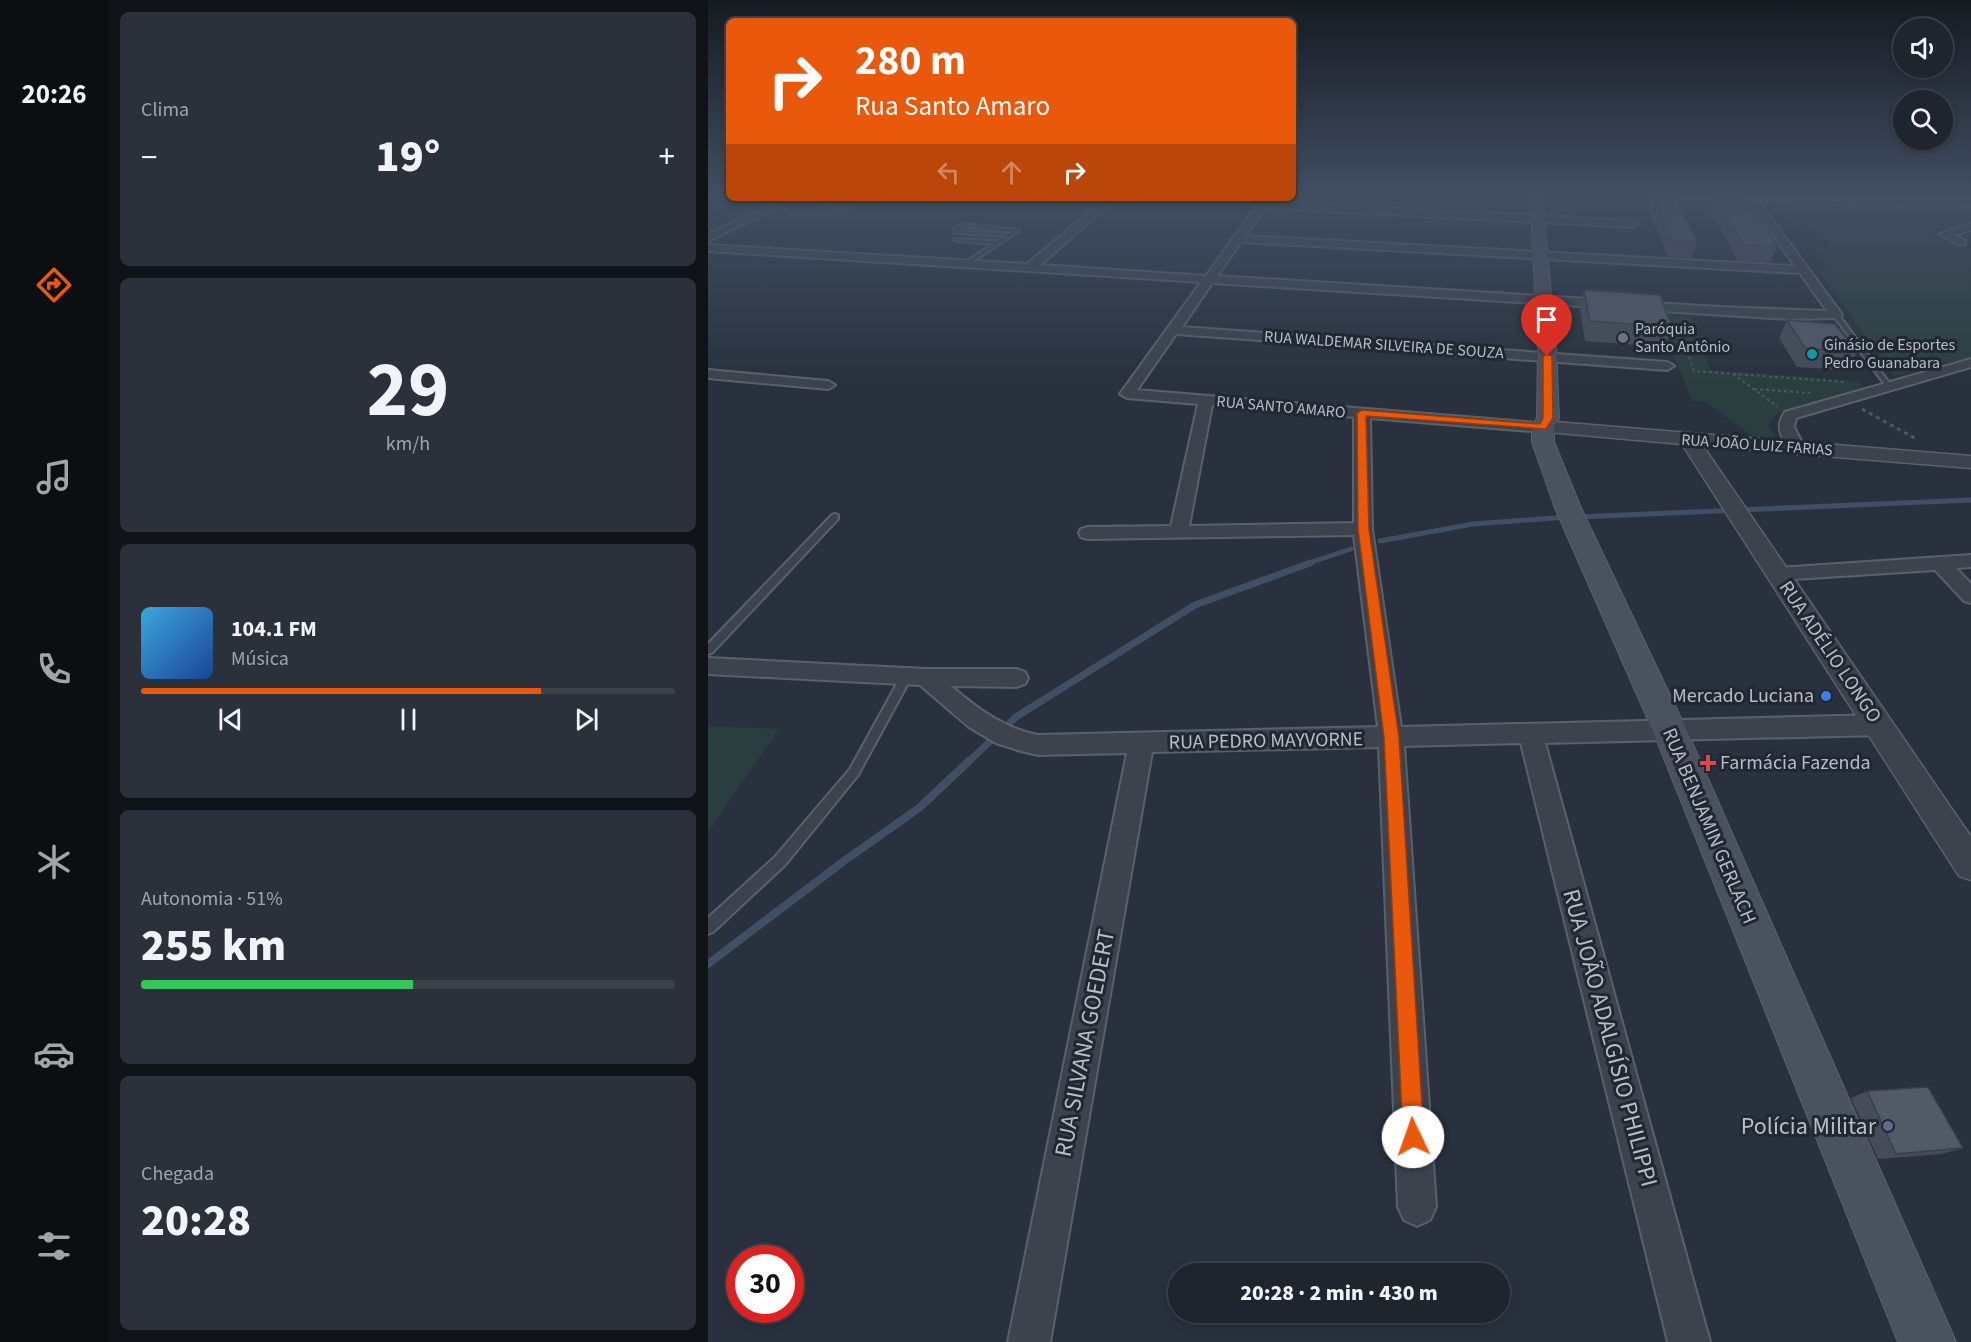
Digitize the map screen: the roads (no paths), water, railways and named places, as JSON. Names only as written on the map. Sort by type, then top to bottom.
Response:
[{"type":"main road","name":"RUA BENJAMIN GERLACH","points":[[1540,258],[1547,356],[1548,418],[1543,427],[1546,454],[1554,467],[1573,518],[1670,731],[1927,1342]]},
{"type":"street","points":[[863,258],[1790,315],[1836,315]]},
{"type":"street","points":[[1030,268],[1042,258]]},
{"type":"street","points":[[1173,330],[1224,258]]},
{"type":"street","points":[[1571,258],[1804,270]]},
{"type":"street","points":[[1795,258],[1836,315]]},
{"type":"street","name":"RUA WALDEMAR SILVEIRA DE SOUZA","points":[[1173,330],[1667,366]]},
{"type":"street","name":"RUA SANTO AMARO","points":[[1173,330],[1127,394],[1543,427]]},
{"type":"street","points":[[1797,448],[1785,428],[1785,421],[1790,415],[1971,363]]},
{"type":"street","points":[[708,374],[828,385]]},
{"type":"street","points":[[1179,531],[1206,400]]},
{"type":"street","points":[[1362,413],[1363,529],[1391,738],[1417,1207]]},
{"type":"street","name":"RUA JOÃO LUIZ FARIAS","points":[[1543,427],[1963,461]]},
{"type":"street","name":"RUA ADÉLIO LONGO","points":[[1689,440],[1971,865]]},
{"type":"street","points":[[1088,533],[1363,529]]},
{"type":"street","points":[[1778,574],[1971,561]]},
{"type":"street","points":[[1940,563],[1971,596]]},
{"type":"street","points":[[708,666],[917,676],[1017,678]]},
{"type":"street","name":"RUA PEDRO MAYVORNE","points":[[917,676],[992,730],[1017,742],[1049,745],[1879,725]]},
{"type":"street","name":"RUA JOÃO ADALGÍSIO PHILIPPI","points":[[1531,734],[1689,1342]]},
{"type":"street","name":"RUA SILVANA GOEDERT","points":[[1029,1342],[1141,744]]},
{"type":"lane","points":[[966,264],[976,258]]},
{"type":"lane","points":[[1836,315],[1888,385]]},
{"type":"lane","points":[[708,650],[835,517]]},
{"type":"lane","points":[[708,927],[780,861],[854,772],[917,676]]},
{"type":"waterway","points":[[1578,517],[1971,500]]},
{"type":"waterway","points":[[1380,541],[1473,524],[1567,517]]},
{"type":"waterway","points":[[1306,564],[1351,549]]},
{"type":"waterway","points":[[967,763],[1016,717],[1195,605],[1310,563]]},
{"type":"waterway","points":[[708,964],[844,861],[919,808],[969,761]]},
{"type":"place","name":"Paróquia Santo Antônio","points":[[1623,338]]},
{"type":"place","name":"Ginásio de Esportes Pedro Guanabara","points":[[1812,354]]},
{"type":"place","name":"Mercado Luciana","points":[[1826,696]]},
{"type":"place","name":"Farmácia Fazenda","points":[[1708,763]]},
{"type":"place","name":"Polícia Militar","points":[[1888,1126]]}]
